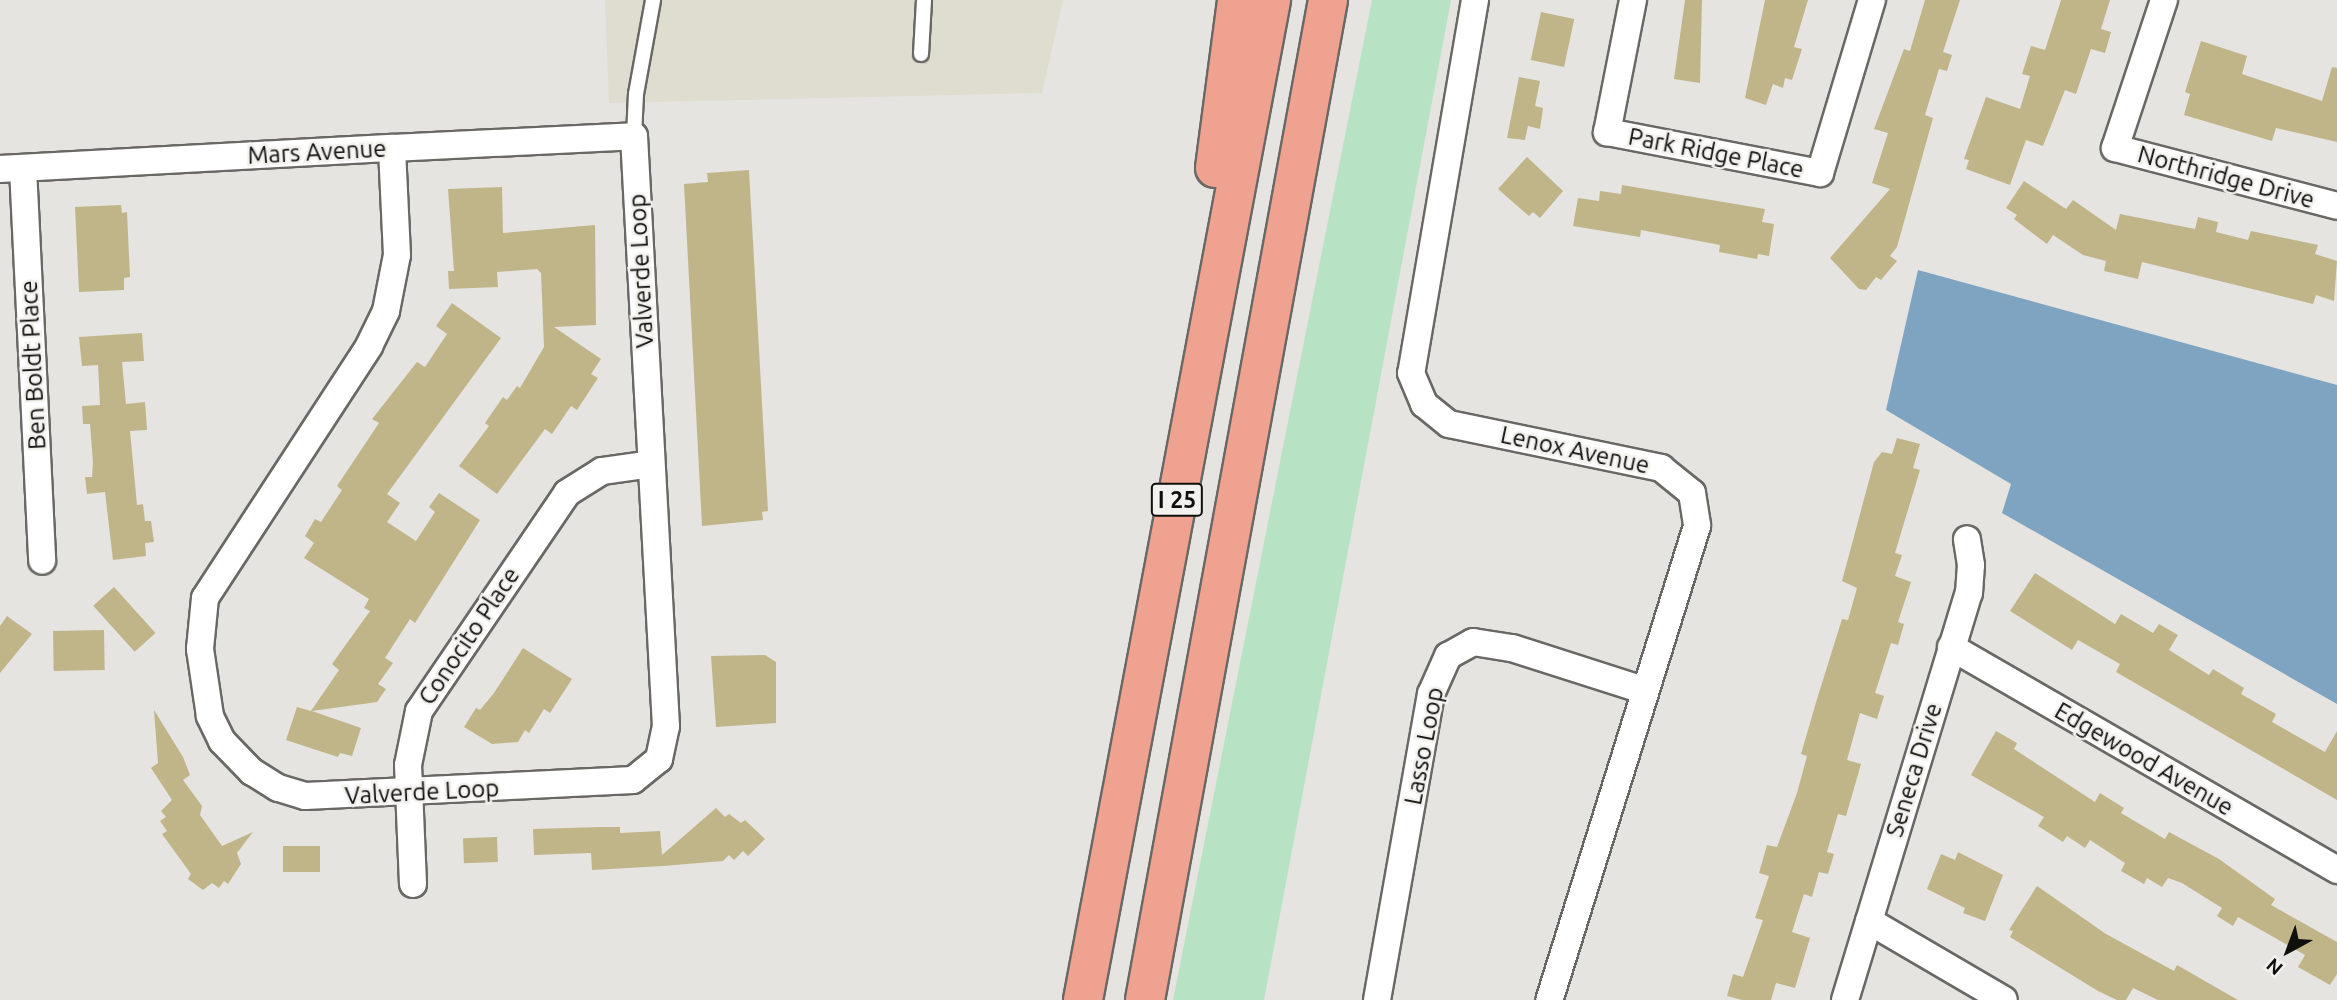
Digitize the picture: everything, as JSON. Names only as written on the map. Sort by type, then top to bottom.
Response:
[{"type":"highway","points":[[1196,398],[1212,186],[1237,0]]},
{"type":"highway","name":"I 25","points":[[1083,1000],[1270,0]]},
{"type":"highway","name":"I 25","points":[[1145,1000],[1328,0]]},
{"type":"street","name":"Lenox Avenue","points":[[1475,0],[1411,373],[1423,404],[1449,424],[1661,468],[1692,493],[1697,526],[1549,1000]]},
{"type":"street","name":"Park Ridge Place","points":[[1633,0],[1607,132],[1820,173],[1872,0]]},
{"type":"street","name":"Northridge Drive","points":[[2164,0],[2115,148],[2337,206]]},
{"type":"street","name":"Mars Avenue","points":[[11,168],[634,136]]},
{"type":"street","name":"Valverde Loop","points":[[392,148],[397,255],[386,311],[358,362],[211,585],[201,614],[200,649],[213,723],[222,741],[252,772],[278,788],[305,796],[622,782],[652,768],[663,748],[666,726],[634,136]]},
{"type":"street","name":"Ben Boldt Place","points":[[11,168],[42,561]]},
{"type":"street","name":"Conocito Place","points":[[413,884],[408,792],[409,748],[419,711],[559,501],[593,474],[651,464]]},
{"type":"street","name":"Seneca Drive","points":[[1845,1000],[1971,578],[1967,539]]},
{"type":"street","name":"Lasso Loop","points":[[1377,1000],[1431,694],[1448,656],[1473,642],[1512,648],[1644,690]]},
{"type":"street","name":"Edgewood Avenue","points":[[1951,647],[2337,870]]},
{"type":"street","points":[[1869,921],[2004,1000]]},
{"type":"lane","points":[[634,136],[636,94],[653,0]]},
{"type":"lane","points":[[922,54],[923,0]]},
{"type":"shaded area","points":[[605,0],[1063,0],[1042,93],[609,103]]},
{"type":"green space","points":[[1372,0],[1451,0],[1264,1000],[1173,1000]]},
{"type":"water","points":[[1918,270],[2337,385],[2337,704],[2002,513],[2011,484],[1886,410]]},
{"type":"building","points":[[1685,0],[1702,0],[1700,83],[1674,79]]},
{"type":"building","points":[[1765,0],[1808,0],[1794,47],[1802,49],[1792,80],[1785,78],[1783,88],[1773,84],[1766,105],[1745,98]]},
{"type":"building","points":[[1925,0],[1960,0],[1943,52],[1952,55],[1947,71],[1939,69],[1925,115],[1933,118],[1897,247],[1890,256],[1897,261],[1881,280],[1876,277],[1866,290],[1859,289],[1830,258],[1890,189],[1872,183],[1888,133],[1874,129],[1904,49],[1910,51]]},
{"type":"building","points":[[2061,0],[2110,0],[2101,29],[2111,32],[2105,53],[2091,49],[2076,94],[2065,90],[2043,146],[2026,140],[2010,185],[1966,169],[1969,160],[1964,159],[1986,97],[2020,109],[2030,76],[2022,74],[2031,46],[2045,50]]},
{"type":"building","points":[[1541,12],[1574,19],[1564,67],[1531,60]]},
{"type":"building","points":[[2201,41],[2247,56],[2242,74],[2322,101],[2332,67],[2337,68],[2337,142],[2276,128],[2272,141],[2184,115],[2190,94],[2185,92]]},
{"type":"building","points":[[1519,77],[1540,81],[1535,106],[1543,108],[1540,129],[1528,126],[1525,140],[1507,138]]},
{"type":"building","points":[[1527,157],[1563,191],[1540,218],[1533,212],[1529,216],[1498,189]]},
{"type":"building","points":[[749,170],[768,511],[762,512],[763,520],[702,526],[684,184],[708,182],[707,173]]},
{"type":"building","points":[[2024,181],[2066,209],[2073,200],[2116,230],[2120,214],[2195,229],[2198,217],[2218,222],[2216,232],[2248,240],[2251,231],[2318,245],[2315,254],[2337,261],[2334,301],[2316,295],[2313,304],[2142,262],[2138,279],[2104,271],[2106,261],[2083,255],[2053,235],[2047,244],[2014,219],[2017,215],[2006,208]]},
{"type":"building","points":[[1622,185],[1765,209],[1762,222],[1774,224],[1769,256],[1758,254],[1757,259],[1719,252],[1720,245],[1641,230],[1640,237],[1573,226],[1578,198],[1599,201],[1600,191],[1621,194]]},
{"type":"building","points":[[502,187],[503,233],[595,225],[596,325],[554,327],[601,359],[591,374],[598,378],[577,410],[571,406],[552,434],[545,429],[497,494],[459,466],[489,426],[485,423],[503,397],[507,400],[517,386],[520,388],[544,347],[541,273],[537,269],[497,272],[498,287],[449,289],[448,271],[454,271],[448,189]]},
{"type":"building","points":[[121,205],[122,213],[127,212],[130,277],[124,278],[124,290],[79,292],[75,207]]},
{"type":"building","points":[[452,303],[501,338],[387,494],[400,503],[387,522],[416,541],[435,512],[429,507],[439,493],[480,520],[415,623],[410,619],[385,658],[393,663],[378,684],[386,689],[377,702],[312,711],[361,728],[352,756],[340,753],[338,757],[286,740],[297,707],[311,711],[339,670],[332,664],[370,611],[364,608],[369,599],[304,558],[314,543],[305,536],[315,519],[321,522],[342,490],[337,486],[379,423],[372,419],[417,362],[425,367],[447,334],[436,326]]},
{"type":"building","points":[[142,333],[144,361],[122,362],[126,404],[145,402],[147,430],[130,431],[137,505],[143,504],[145,521],[151,521],[154,542],[145,543],[146,556],[113,560],[105,492],[87,494],[85,477],[92,477],[93,462],[90,424],[83,424],[82,406],[100,405],[98,365],[82,366],[79,337]]},
{"type":"building","points":[[1897,438],[1920,444],[1913,468],[1920,470],[1895,553],[1902,555],[1895,576],[1911,582],[1898,622],[1904,624],[1898,645],[1891,643],[1875,693],[1884,696],[1877,719],[1860,713],[1847,760],[1861,764],[1846,816],[1838,814],[1827,852],[1834,854],[1828,874],[1819,872],[1812,897],[1804,894],[1792,932],[1810,938],[1795,988],[1776,983],[1771,1000],[1742,1000],[1727,996],[1733,974],[1743,977],[1763,920],[1755,918],[1769,876],[1759,873],[1767,845],[1777,847],[1797,793],[1807,756],[1801,754],[1817,699],[1842,619],[1848,620],[1857,588],[1842,581],[1874,462],[1882,452],[1892,454]]},
{"type":"building","points":[[2035,573],[2115,624],[2121,614],[2153,633],[2159,624],[2178,635],[2169,650],[2209,675],[2213,669],[2244,688],[2241,694],[2276,714],[2272,722],[2325,752],[2337,731],[2337,800],[2116,672],[2120,664],[2078,640],[2072,650],[2010,611]]},
{"type":"building","points":[[114,587],[155,633],[135,652],[93,606]]},
{"type":"building","points":[[7,616],[32,634],[0,673],[0,626]]},
{"type":"building","points":[[104,630],[105,670],[54,671],[53,631]]},
{"type":"building","points":[[523,648],[572,679],[550,713],[544,709],[529,733],[525,730],[518,742],[492,744],[464,727],[476,708],[480,710],[494,693]]},
{"type":"building","points":[[765,655],[776,662],[776,723],[716,727],[711,656]]},
{"type":"building","points":[[154,710],[183,757],[190,775],[183,780],[202,806],[200,815],[222,846],[253,832],[237,853],[241,864],[228,884],[224,881],[219,888],[212,883],[203,890],[188,879],[191,874],[162,834],[167,831],[160,821],[166,817],[161,811],[172,800],[151,768],[158,763]]},
{"type":"building","points":[[1996,731],[2017,743],[2014,749],[2095,802],[2100,793],[2124,808],[2121,813],[2165,839],[2169,832],[2219,859],[2275,899],[2271,905],[2337,942],[2337,974],[2330,985],[2298,967],[2305,955],[2238,917],[2233,926],[2217,916],[2222,908],[2182,883],[2168,878],[2162,887],[2147,878],[2144,884],[2121,871],[2125,863],[2090,840],[2085,848],[2067,836],[2063,842],[2038,826],[2044,817],[1971,775]]},
{"type":"building","points":[[716,808],[725,817],[729,814],[741,823],[745,820],[765,839],[748,856],[743,851],[734,860],[729,855],[723,861],[663,866],[592,870],[591,853],[534,855],[533,829],[620,827],[620,833],[660,831],[662,855]]},
{"type":"building","points":[[497,837],[498,862],[464,863],[463,838]]},
{"type":"building","points":[[283,846],[320,846],[320,872],[283,872]]},
{"type":"building","points":[[1958,852],[2003,875],[1985,921],[1963,913],[1965,908],[1927,889],[1941,854],[1955,860]]},
{"type":"building","points":[[2037,886],[2106,934],[2174,971],[2177,965],[2238,1000],[2158,1000],[2133,988],[2126,1000],[2117,1000],[2098,991],[2010,937],[2013,931],[2009,930]]}]
